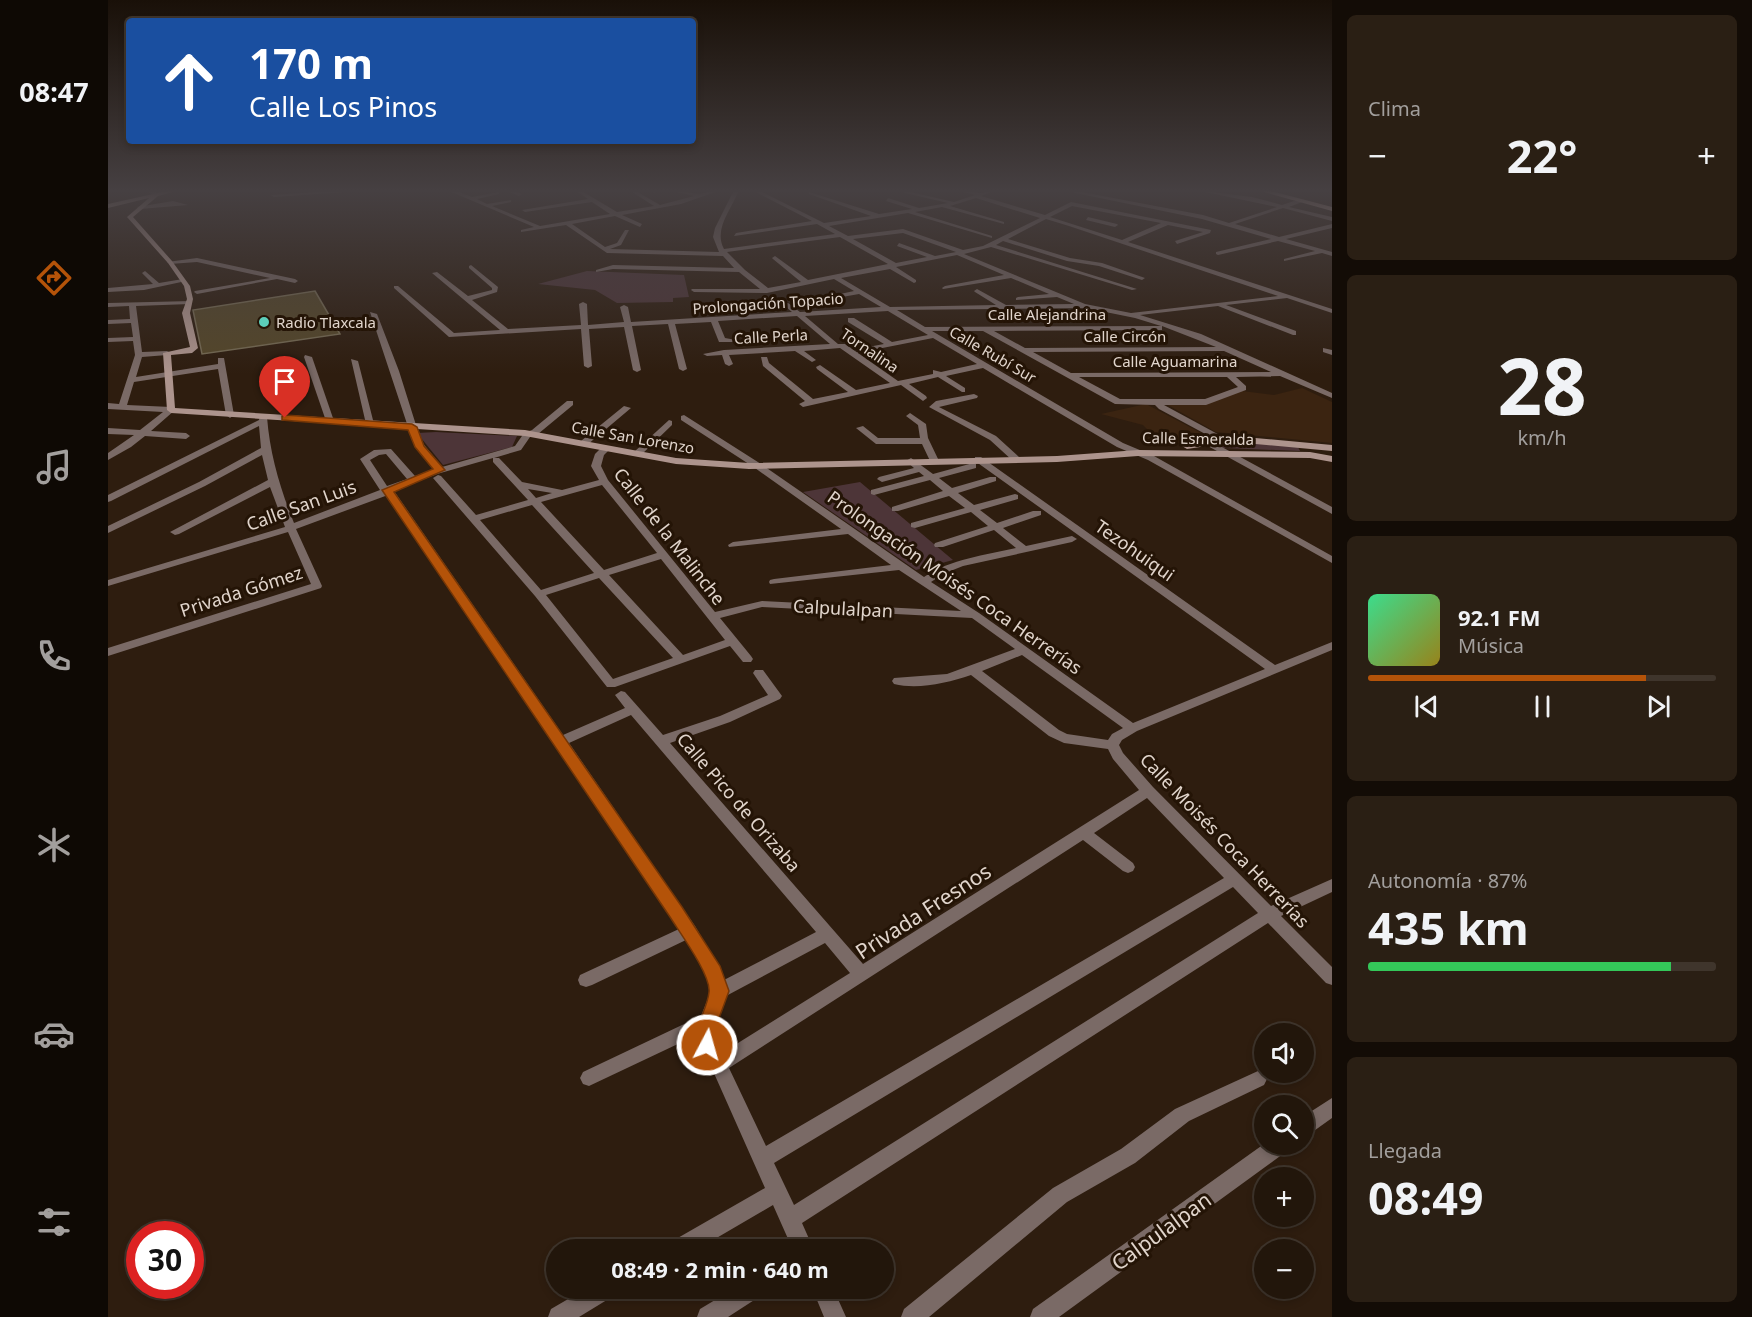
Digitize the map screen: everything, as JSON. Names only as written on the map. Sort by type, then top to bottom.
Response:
[{"type":"street","points":[[139,356],[194,348],[186,313],[190,302],[188,289],[160,251]]},
{"type":"street","name":"Prolongación Topacio","points":[[610,251],[726,251]]},
{"type":"street","points":[[868,251],[914,281]]},
{"type":"street","points":[[917,251],[936,258]]},
{"type":"street","name":"Prolongación Topacio","points":[[957,251],[1086,306]]},
{"type":"street","points":[[694,290],[767,291],[967,251]]},
{"type":"street","points":[[1012,251],[1134,289]]},
{"type":"street","points":[[1043,251],[1069,260],[1100,264],[1142,278]]},
{"type":"street","points":[[1150,251],[1332,311]]},
{"type":"street","points":[[1218,253],[1225,251]]},
{"type":"street","points":[[1286,260],[1320,251]]},
{"type":"street","points":[[722,252],[767,291]]},
{"type":"street","points":[[775,258],[807,283]]},
{"type":"street","points":[[170,262],[194,260],[295,281]]},
{"type":"street","points":[[466,298],[495,291],[495,287],[471,267]]},
{"type":"street","points":[[598,271],[613,267],[742,270]]},
{"type":"street","points":[[145,273],[158,286]]},
{"type":"street","points":[[435,273],[507,332]]},
{"type":"street","points":[[945,288],[1012,275]]},
{"type":"street","points":[[197,292],[278,278]]},
{"type":"street","name":"Calle Rubí Sur","points":[[836,278],[1132,452],[1151,458],[1332,560]]},
{"type":"street","points":[[108,290],[158,286],[183,281]]},
{"type":"street","name":"Prolongación Topacio","points":[[396,287],[451,335],[671,323],[716,324],[887,309],[1086,306],[1127,314],[1172,327],[1332,396]]},
{"type":"street","points":[[977,291],[1006,307]]},
{"type":"street","points":[[810,302],[860,292]]},
{"type":"street","points":[[1018,299],[1060,295]]},
{"type":"street","points":[[1127,314],[1287,297]]},
{"type":"street","points":[[108,305],[190,302]]},
{"type":"street","points":[[122,407],[139,356],[132,304]]},
{"type":"street","points":[[583,304],[588,366]]},
{"type":"street","name":"Tornalina","points":[[715,304],[786,304],[836,346],[844,346],[923,398]]},
{"type":"street","points":[[1218,305],[1293,333]]},
{"type":"street","points":[[1322,308],[1332,305]]},
{"type":"street","points":[[624,307],[637,370]]},
{"type":"street","points":[[373,314],[420,447],[473,519],[539,594],[611,684],[734,641]]},
{"type":"street","points":[[851,320],[891,345]]},
{"type":"street","points":[[108,322],[134,321]]},
{"type":"street","points":[[671,323],[683,369]]},
{"type":"street","name":"Calle Alejandrina","points":[[922,329],[1172,327]]},
{"type":"street","points":[[983,328],[1116,401],[1206,402],[1242,389],[1242,386],[1230,375]]},
{"type":"street","points":[[860,351],[933,336]]},
{"type":"street","points":[[108,340],[137,339]]},
{"type":"street","name":"Calle Perla","points":[[707,354],[836,346]]},
{"type":"street","points":[[796,348],[812,360]]},
{"type":"street","name":"Calle Circón","points":[[1024,350],[1226,349]]},
{"type":"street","points":[[167,352],[171,410]]},
{"type":"street","points":[[724,352],[729,364]]},
{"type":"street","points":[[308,357],[330,421]]},
{"type":"street","points":[[764,359],[767,365],[807,403],[940,374],[987,367]]},
{"type":"street","points":[[354,361],[370,424]]},
{"type":"street","points":[[131,380],[169,375],[221,362],[230,415]]},
{"type":"street","points":[[820,368],[855,393]]},
{"type":"street","points":[[940,374],[962,390]]},
{"type":"street","name":"Calle Aguamarina","points":[[1070,375],[1281,374]]},
{"type":"street","points":[[974,396],[939,403],[933,407],[993,438],[1016,459]]},
{"type":"street","points":[[1157,402],[1222,440]]},
{"type":"street","name":"Calle San Luis","points":[[108,584],[291,528],[413,480],[519,448],[527,435],[570,403]]},
{"type":"street","points":[[108,406],[171,410]]},
{"type":"street","points":[[584,443],[627,408]]},
{"type":"street","points":[[108,457],[144,433],[171,410]]},
{"type":"street","name":"Calle San Lorenzo","points":[[171,410],[263,419],[531,434],[684,462],[758,466],[934,460],[976,463],[1016,459],[1087,458],[1132,452]]},
{"type":"street","points":[[910,416],[921,422],[934,460]]},
{"type":"street","name":"Prolongación Moisés Coca Herrerías","points":[[684,418],[975,615],[1132,728]]},
{"type":"street","points":[[108,499],[263,419]]},
{"type":"street","name":"Privada Gómez","points":[[108,652],[317,586],[291,528],[274,481],[265,450],[263,419]]},
{"type":"street","points":[[637,454],[669,423]]},
{"type":"street","points":[[860,428],[876,441],[926,441]]},
{"type":"street","points":[[108,431],[186,436]]},
{"type":"street","name":"Calle Esmeralda","points":[[1132,452],[1141,447],[1238,439],[1332,448]]},
{"type":"street","points":[[1209,443],[1332,511]]},
{"type":"street","points":[[1305,445],[1310,455]]},
{"type":"street","name":"Calle de la Malinche","points":[[606,448],[600,454],[596,466],[604,481],[747,658]]},
{"type":"street","points":[[108,530],[265,450]]},
{"type":"street","points":[[413,480],[388,451],[377,452],[365,459],[561,742],[689,931],[713,972],[719,991],[708,1021],[707,1045],[719,1065],[799,1239]]},
{"type":"street","name":"Calle Esmeralda","points":[[1132,452],[1310,455],[1332,459]]},
{"type":"street","points":[[496,460],[681,660]]},
{"type":"street","points":[[911,461],[995,529],[1025,550]]},
{"type":"street","points":[[874,492],[930,478],[976,463]]},
{"type":"street","name":"Tezohuiqui","points":[[976,463],[1273,669]]},
{"type":"street","points":[[882,479],[920,469]]},
{"type":"street","points":[[895,509],[993,479]]},
{"type":"street","points":[[175,532],[274,481]]},
{"type":"street","points":[[473,519],[604,481]]},
{"type":"street","points":[[521,485],[564,492]]},
{"type":"street","points":[[915,525],[1015,497]]},
{"type":"street","points":[[939,545],[995,529],[1037,513]]},
{"type":"street","points":[[733,545],[849,531]]},
{"type":"street","points":[[924,582],[939,572],[960,564],[1072,539]]},
{"type":"street","points":[[539,594],[662,555]]},
{"type":"street","points":[[774,582],[901,567]]},
{"type":"street","name":"Calpulalpan","points":[[712,616],[757,604],[975,615]]},
{"type":"street","name":"Calle Moisés Coca Herrerías","points":[[1332,646],[1132,728],[1117,737],[1112,745],[1118,756],[1148,791],[1332,978]]},
{"type":"street","points":[[898,681],[920,683],[938,681],[1023,650]]},
{"type":"street","points":[[972,670],[1054,734],[1064,738],[1112,745]]},
{"type":"street","points":[[661,741],[725,719],[776,696],[759,673]]},
{"type":"street","name":"Calle Pico de Orizaba","points":[[621,695],[862,975]]},
{"type":"street","points":[[561,742],[633,709]]},
{"type":"street","name":"Privada Fresnos","points":[[719,1065],[1148,791]]},
{"type":"street","points":[[1084,833],[1128,867]]},
{"type":"street","points":[[762,1159],[1235,879]]},
{"type":"street","points":[[790,1219],[1269,914],[1332,885]]},
{"type":"street","points":[[586,980],[689,931]]},
{"type":"street","points":[[719,991],[827,934]]},
{"type":"street","points":[[589,1078],[708,1021]]},
{"type":"street","points":[[912,1317],[1060,1195],[1128,1156],[1182,1115],[1254,1081]]},
{"type":"street","points":[[1314,1120],[1332,1107]]},
{"type":"street","name":"Calpulalpan","points":[[1041,1317],[1265,1155]]},
{"type":"street","points":[[695,1239],[777,1192]]},
{"type":"street","points":[[559,1317],[589,1299]]},
{"type":"street","points":[[708,1317],[737,1299]]},
{"type":"street","points":[[827,1299],[835,1317]]},
{"type":"shaded area","points":[[587,271],[684,275],[689,297],[673,298],[673,302],[617,303],[595,290],[538,284]]},
{"type":"shaded area","points":[[1302,388],[1332,402],[1332,443],[1216,432],[1166,404],[1197,405],[1242,391],[1274,395]]},
{"type":"shaded area","points":[[1146,404],[1205,435],[1179,443],[1158,440],[1143,425],[1101,414]]},
{"type":"shaded area","points":[[417,433],[517,436],[512,447],[443,465]]},
{"type":"shaded area","points":[[1224,440],[1297,445],[1300,451],[1223,448],[1215,442]]},
{"type":"shaded area","points":[[860,482],[953,560],[916,570],[803,492]]},
{"type":"building","name":"Radio Tlaxcala","points":[[315,291],[340,334],[202,354],[193,310]]},
{"type":"place","name":"Radio Tlaxcala","points":[[264,322]]},
{"type":"route","points":[[285,418],[412,427],[420,447],[440,470],[388,490],[689,931],[713,972],[719,991],[708,1021],[707,1045]]}]
